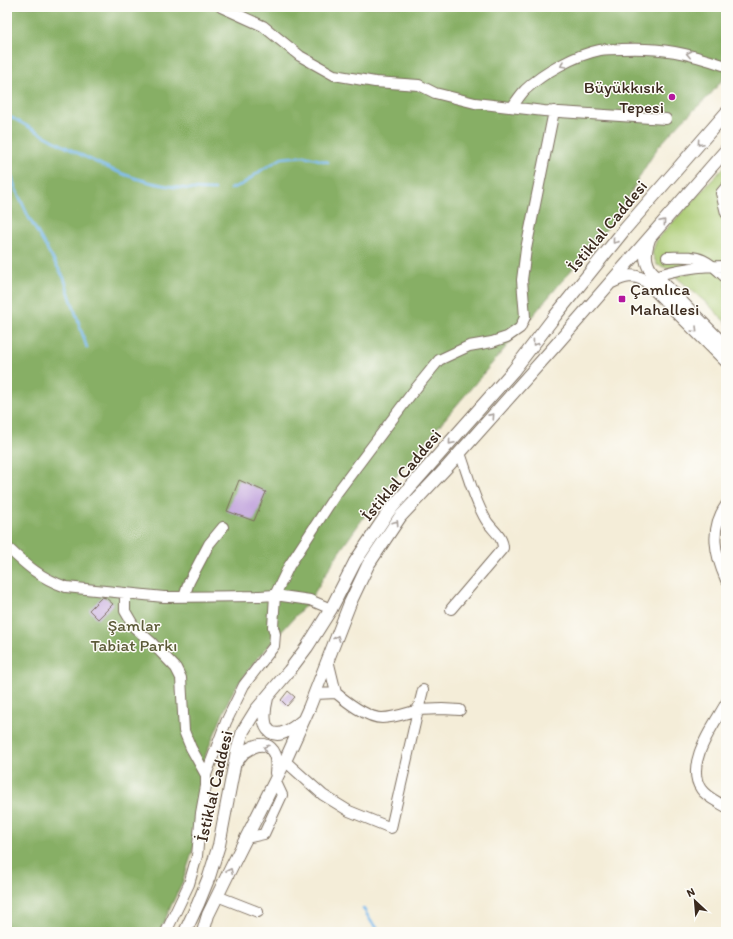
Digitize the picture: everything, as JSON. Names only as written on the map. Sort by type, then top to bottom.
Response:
[{"type":"main road","name":"İstiklal Caddesi","points":[[185,932],[209,877],[218,845],[237,751],[243,730],[256,710],[290,671],[303,653],[331,609],[355,562],[389,511],[513,371],[625,229],[726,113]]},
{"type":"main road","name":"İstiklal Caddesi","points":[[203,932],[208,915],[217,896],[285,761],[315,694],[350,603],[368,565],[400,517],[460,453],[550,352],[726,150]]},
{"type":"main road","points":[[649,238],[645,257],[647,265],[726,347]]},
{"type":"main road","points":[[636,276],[634,273],[635,268],[640,264],[647,265]]},
{"type":"main road","points":[[609,283],[623,276],[636,276],[646,280],[726,361]]},
{"type":"main road","points":[[267,698],[264,710],[264,721],[266,729],[273,734],[282,734],[293,728],[304,718]]},
{"type":"main road","points":[[235,763],[245,751],[257,745],[267,746],[273,750],[276,757],[275,780]]},
{"type":"street","points":[[221,7],[263,26],[300,56],[334,75],[375,82],[419,85],[435,93],[476,103],[554,111],[666,119]]},
{"type":"street","points":[[512,107],[524,91],[547,74],[577,57],[600,50],[632,48],[666,50],[691,54],[726,66]]},
{"type":"street","points":[[166,932],[189,884],[197,856],[201,813],[206,786],[206,775],[226,722],[244,685],[274,646],[275,634],[273,627],[275,595],[289,566],[336,494],[412,393],[439,360],[469,346],[492,342],[507,337],[520,328],[525,317],[522,280],[526,249],[554,111]]},
{"type":"street","points":[[726,187],[721,193],[726,213]]},
{"type":"street","points":[[667,257],[702,259],[713,266],[726,278]]},
{"type":"street","points":[[656,276],[672,270],[726,266]]},
{"type":"street","points":[[451,609],[503,548],[503,541],[486,521],[478,505],[460,453]]},
{"type":"street","points":[[726,505],[718,520],[715,532],[716,548],[726,580]]},
{"type":"street","points":[[184,597],[189,582],[208,544],[223,527]]},
{"type":"street","points":[[7,547],[29,567],[51,582],[66,587],[164,597],[275,595],[310,600],[331,609]]},
{"type":"street","points":[[124,593],[125,611],[135,628],[176,668],[181,678],[184,731],[191,748],[206,775]]},
{"type":"street","points":[[328,660],[336,693]]},
{"type":"street","points":[[285,761],[329,799],[349,811],[391,828],[423,690]]},
{"type":"street","points":[[315,694],[336,693],[354,706],[372,716],[381,718],[418,710],[460,710]]},
{"type":"street","points":[[726,703],[705,741],[696,763],[696,778],[700,788],[726,807]]},
{"type":"street","points":[[217,896],[258,912]]},
{"type":"green space","name":"Şamlar Tabiat Parkı","points":[[7,7],[726,7],[725,76],[710,95],[683,120],[658,147],[628,198],[608,227],[376,500],[339,552],[310,600],[255,661],[232,693],[206,754],[196,841],[183,881],[160,932],[7,932]]},
{"type":"green space","points":[[726,165],[726,323],[710,306],[675,276],[709,269],[667,268],[657,265],[652,253],[657,239]]},
{"type":"building","points":[[239,480],[266,492],[254,521],[227,511]]},
{"type":"building","points":[[102,597],[106,598],[113,604],[98,619],[89,610]]},
{"type":"building","points":[[288,691],[295,697],[287,706],[281,700]]},
{"type":"waterway","points":[[7,115],[59,144],[125,175],[163,185],[189,189],[215,190]]},
{"type":"waterway","points":[[230,189],[243,184],[263,169],[282,158],[304,156],[328,162]]},
{"type":"waterway","points":[[7,162],[15,187],[29,218],[64,278],[87,348]]},
{"type":"waterway","points":[[363,908],[372,923],[382,932]]},
{"type":"place","name":"Büyükkısık Tepesi","points":[[672,97]]},
{"type":"place","name":"Çamlıca Mahallesi","points":[[622,299]]}]
